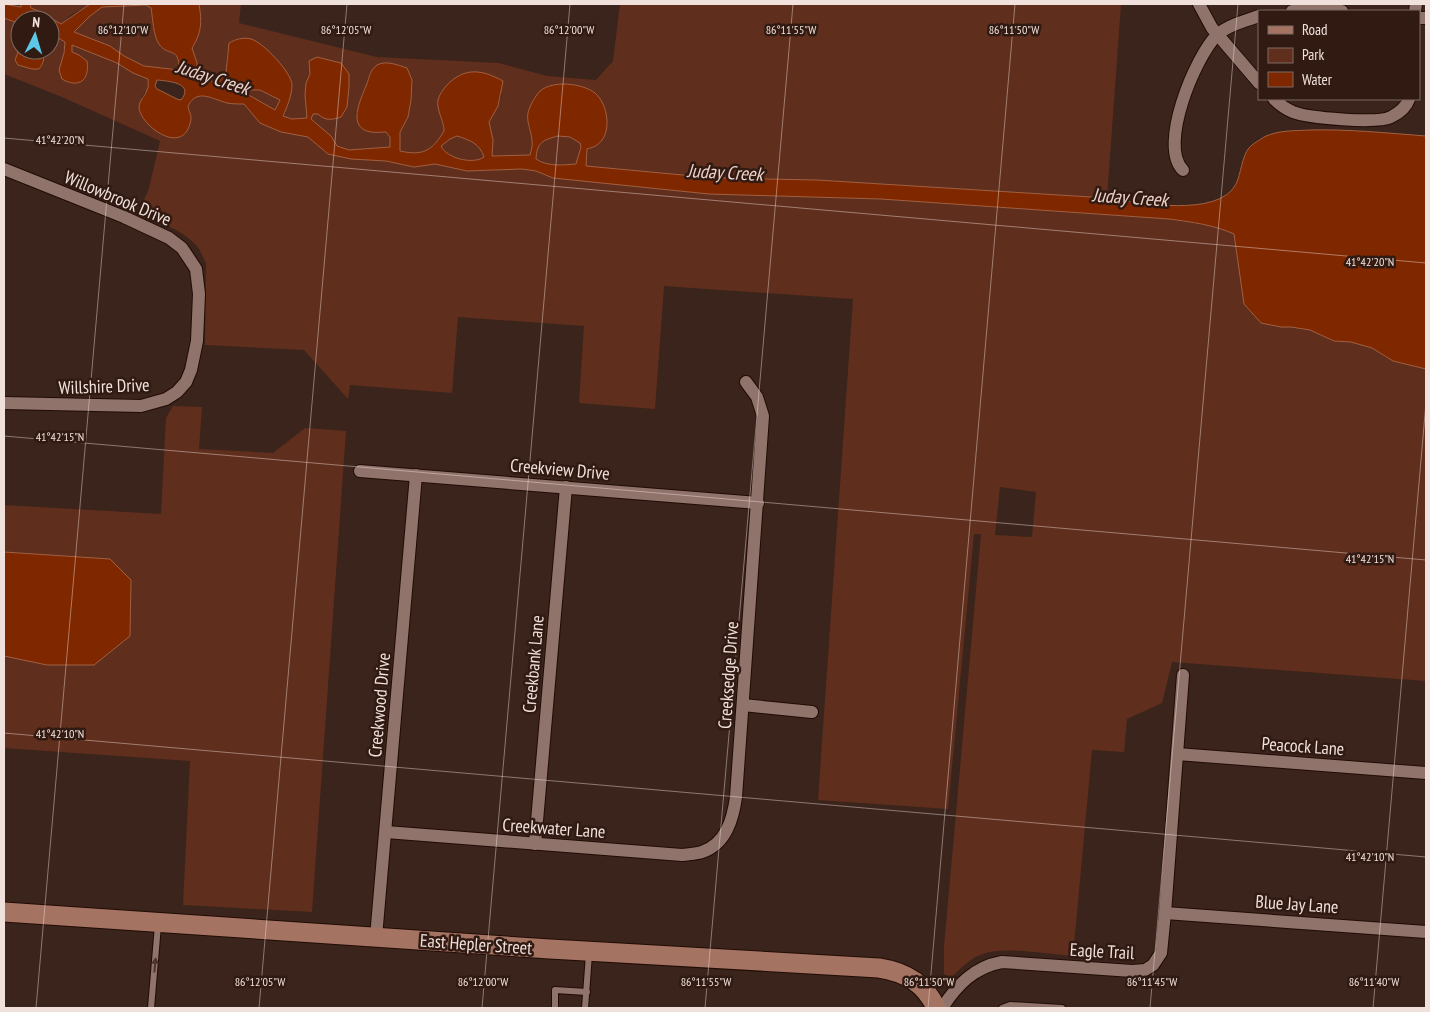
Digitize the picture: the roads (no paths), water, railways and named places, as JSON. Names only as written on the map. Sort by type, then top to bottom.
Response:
[{"type":"street","points":[[1199,4],[1217,35],[1258,82]]},
{"type":"street","points":[[1182,170],[1178,166],[1175,156],[1177,126],[1188,83],[1198,63],[1217,35],[1240,22],[1258,16]]},
{"type":"street","points":[[1275,100],[1280,105],[1294,112],[1313,116],[1372,120],[1390,118],[1406,107],[1410,100]]},
{"type":"street","name":"Willowbrook Drive","points":[[4,169],[153,230],[169,238],[182,248],[196,268],[198,279],[200,294],[197,341]]},
{"type":"street","name":"Willshire Drive","points":[[4,404],[141,406],[154,404],[174,394],[186,382],[195,359],[197,341]]},
{"type":"street","name":"Creeksedge Drive","points":[[720,848],[735,810],[763,416],[756,397],[746,382]]},
{"type":"street","name":"Creekview Drive","points":[[360,471],[758,503]]},
{"type":"street","name":"Creekwood Drive","points":[[376,937],[416,475]]},
{"type":"street","name":"Creekbank Lane","points":[[535,844],[566,487]]},
{"type":"street","name":"Eagle Trail","points":[[937,1007],[974,972],[1002,962],[1132,971],[1145,970],[1153,965],[1161,953],[1183,675]]},
{"type":"street","points":[[743,706],[812,712]]},
{"type":"street","name":"Peacock Lane","points":[[1177,754],[1426,773]]},
{"type":"street","name":"Creekwater Lane","points":[[386,832],[682,855],[720,848]]},
{"type":"street","name":"East Hepler Street","points":[[4,912],[884,969],[906,975],[917,982],[927,992],[937,1007]]},
{"type":"street","name":"Blue Jay Lane","points":[[1165,913],[1426,932]]},
{"type":"lane","points":[[152,1008],[159,923]]},
{"type":"lane","points":[[585,1008],[590,951]]},
{"type":"lane","points":[[555,1008],[555,990],[587,992]]},
{"type":"lane","points":[[1002,1008],[1010,1005],[1062,1008]]},
{"type":"water","points":[[4,4],[21,7],[21,4],[30,4],[31,8],[36,10],[10,10],[10,20],[4,18]]},
{"type":"water","points":[[90,4],[199,4],[200,27],[198,37],[192,48],[197,63],[198,77],[218,83],[226,72],[229,43],[242,38],[256,41],[276,59],[291,80],[291,93],[283,116],[292,119],[307,118],[305,95],[306,83],[310,74],[309,61],[317,57],[341,63],[349,74],[347,107],[341,117],[335,119],[323,118],[318,114],[313,114],[311,119],[331,136],[337,146],[349,150],[390,147],[390,137],[386,132],[373,132],[363,129],[357,119],[359,105],[371,72],[374,67],[384,63],[407,68],[412,80],[408,117],[400,132],[400,151],[415,153],[431,147],[444,131],[438,104],[441,93],[446,86],[459,76],[466,73],[480,72],[503,81],[498,106],[489,122],[493,140],[492,156],[530,155],[532,142],[528,124],[528,111],[532,103],[540,91],[552,85],[568,84],[583,87],[595,93],[606,111],[607,127],[605,134],[597,145],[587,149],[586,166],[715,178],[817,180],[1107,198],[1157,205],[1196,205],[1227,195],[1236,184],[1249,148],[1264,137],[1275,133],[1324,130],[1426,136],[1426,369],[1393,361],[1372,348],[1351,342],[1334,341],[1310,330],[1261,323],[1244,304],[1234,234],[1211,226],[1169,219],[881,199],[709,194],[553,178],[536,171],[522,169],[467,171],[435,164],[414,167],[386,161],[351,159],[328,154],[308,137],[281,132],[260,123],[244,104],[227,103],[205,96],[196,97],[188,106],[191,122],[183,135],[176,138],[168,137],[152,128],[141,115],[139,105],[148,89],[148,79],[133,73],[117,63],[72,45],[72,52],[87,61],[87,73],[85,78],[78,83],[62,79],[59,70],[65,42],[60,39],[60,23]],"holes":[[[146,5],[151,8],[154,32],[159,44],[175,54],[179,62],[179,70],[144,66],[124,56],[110,46],[74,32],[102,7]],[[157,80],[173,82],[182,86],[185,90],[181,100],[157,89],[155,86]],[[249,90],[260,90],[280,100],[275,110],[247,94]],[[457,136],[474,143],[484,157],[467,160],[448,154],[441,146]],[[558,136],[570,137],[580,143],[581,147],[576,164],[551,164],[536,159],[539,145],[548,139]]]},
{"type":"water","points":[[15,60],[44,60],[39,69],[18,65]]},
{"type":"water","points":[[4,552],[110,559],[131,580],[130,636],[94,665],[47,665],[4,656]]},
{"type":"water label","name":"Juday Creek","points":[[213,77]]},
{"type":"water label","name":"Juday Creek","points":[[725,172]]},
{"type":"water label","name":"Juday Creek","points":[[1130,197]]}]
